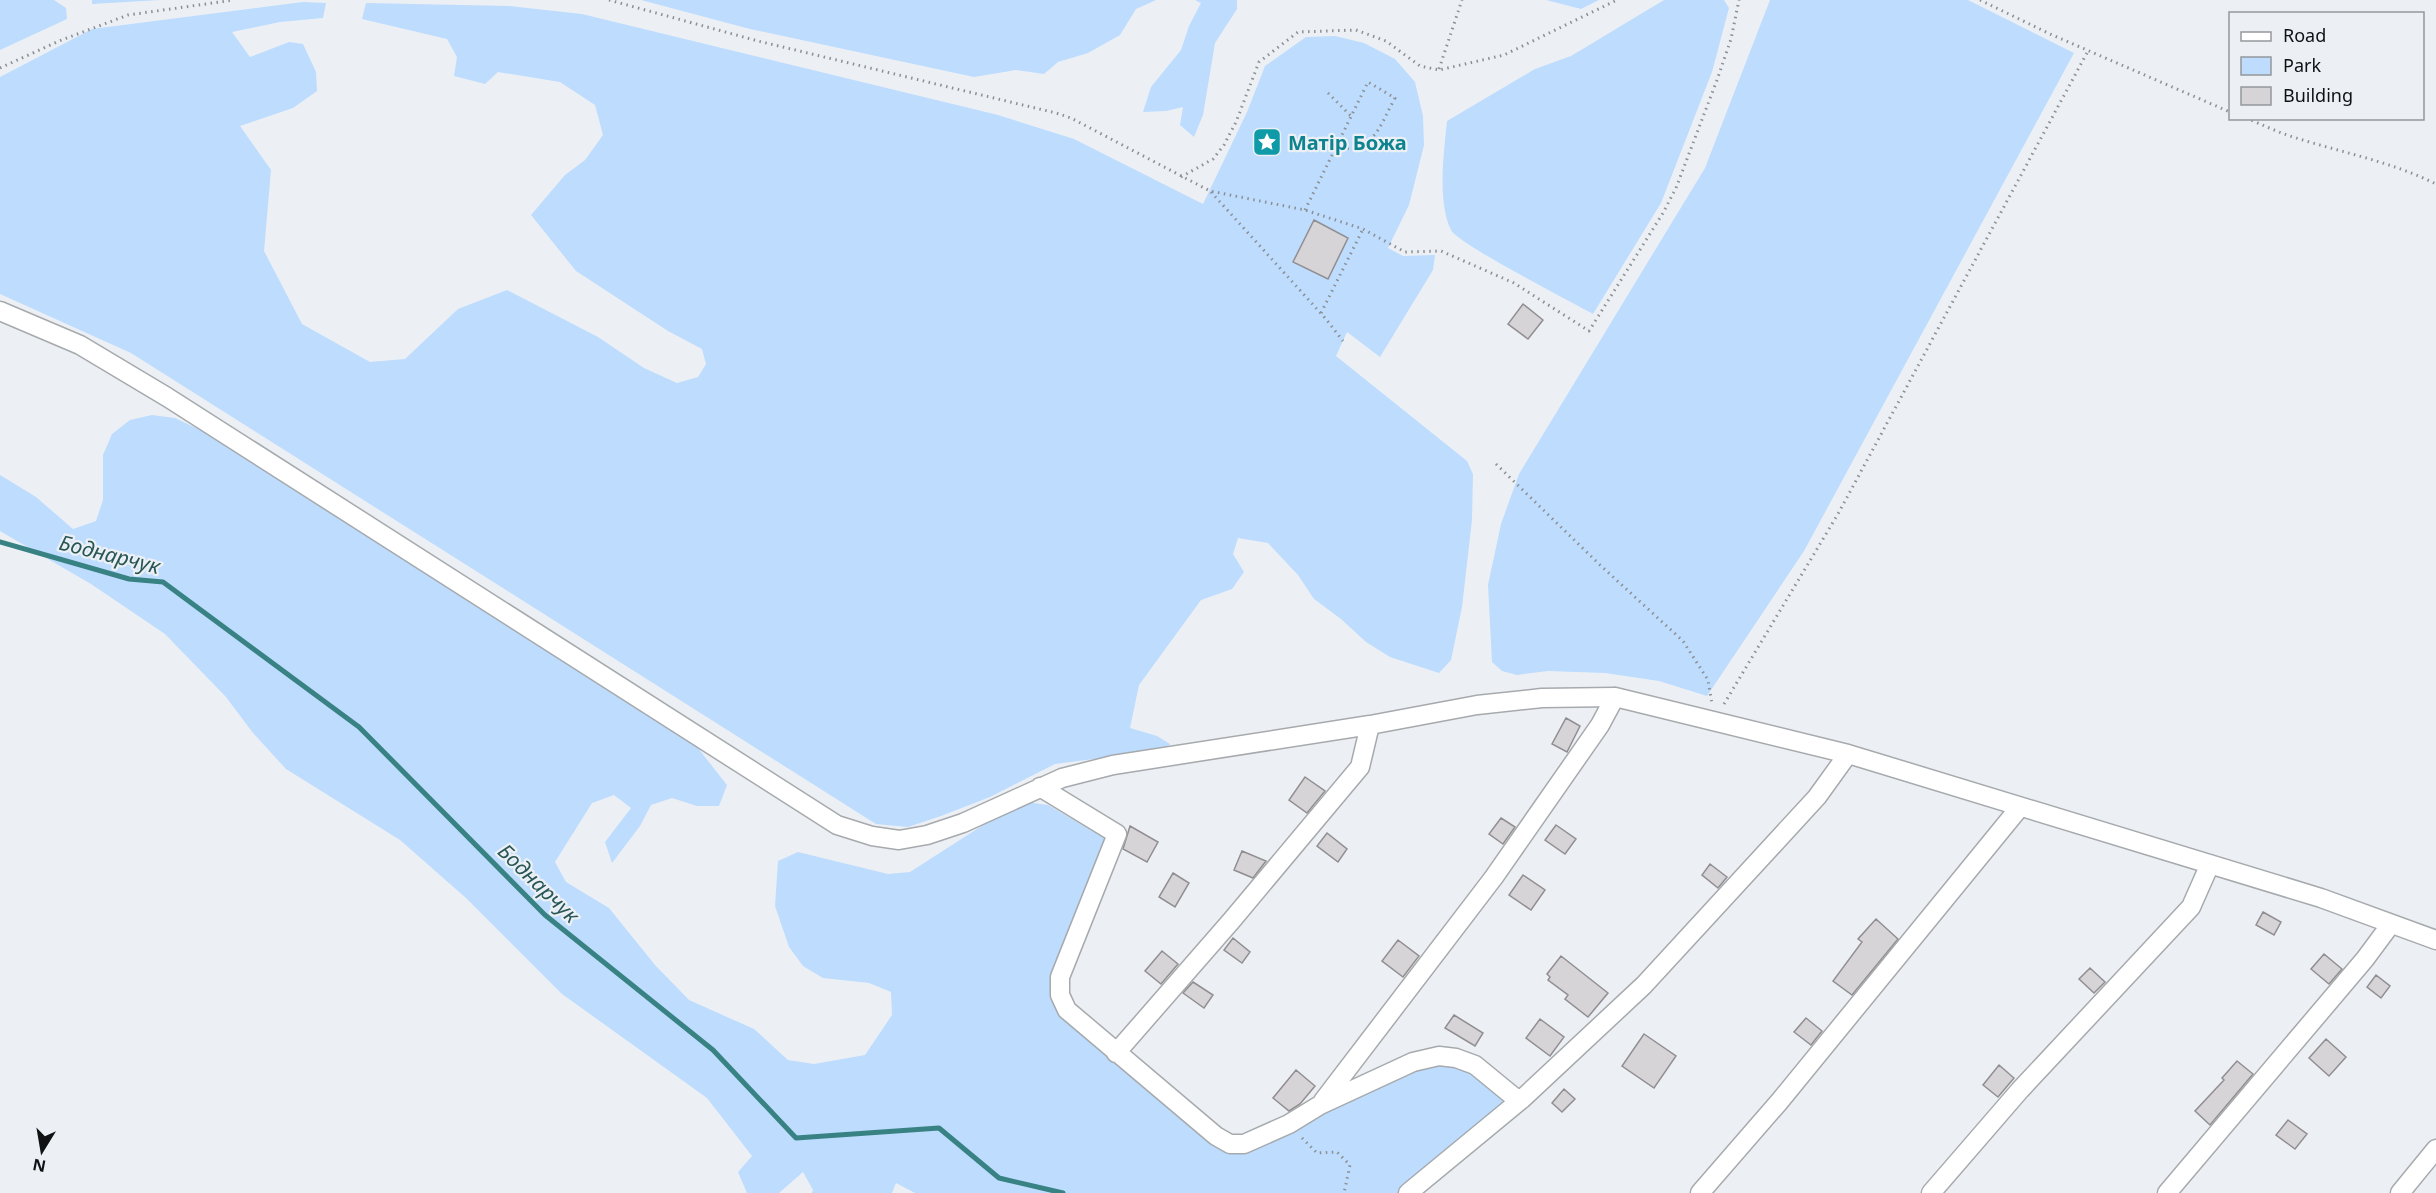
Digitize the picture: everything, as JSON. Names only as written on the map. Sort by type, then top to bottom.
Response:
[{"type":"street","points":[[0,311],[80,345],[167,397],[837,825],[872,837],[899,840],[927,835],[963,823],[1062,778],[1113,765],[1370,725],[1477,705],[1542,698],[1615,697],[1848,754],[2321,898],[2436,940]]},
{"type":"street","points":[[1320,1105],[1494,878],[1600,725],[1615,697]]},
{"type":"street","points":[[1116,1053],[1232,920],[1360,767],[1370,725]]},
{"type":"street","points":[[1408,1193],[1522,1099],[1644,985],[1817,797],[1848,754]]},
{"type":"street","points":[[1040,787],[1117,834],[1059,977],[1060,995],[1067,1010],[1216,1136],[1230,1144],[1244,1144],[1289,1124],[1320,1105],[1413,1062],[1439,1056],[1456,1058],[1475,1065],[1514,1097],[1522,1099]]},
{"type":"street","points":[[1700,1193],[1779,1102],[2020,807]]},
{"type":"street","points":[[1931,1193],[2020,1090],[2191,907],[2210,864]]},
{"type":"street","points":[[2167,1193],[2365,959],[2391,924]]},
{"type":"street","points":[[2400,1193],[2436,1149]]},
{"type":"path","points":[[0,69],[58,41],[128,15],[234,0]]},
{"type":"path","points":[[609,0],[758,41],[1071,118],[1210,191],[1305,210],[1363,229],[1405,252],[1441,251],[1514,283],[1588,331],[1663,213],[1676,188],[1721,70],[1731,39],[1739,0]]},
{"type":"path","points":[[1439,70],[1462,0]]},
{"type":"path","points":[[1181,177],[1213,159],[1224,145],[1236,122],[1259,62],[1298,32],[1356,30],[1386,41],[1420,66],[1439,70],[1504,55],[1617,0]]},
{"type":"path","points":[[1980,0],[2088,51],[2229,112]]},
{"type":"path","points":[[1714,721],[1838,514],[2088,51]]},
{"type":"path","points":[[1305,210],[1336,147],[1352,116],[1368,82],[1395,98],[1373,138],[1356,148],[1336,147]]},
{"type":"path","points":[[1328,93],[1352,116]]},
{"type":"path","points":[[2251,120],[2289,136],[2364,157],[2418,175],[2436,184]]},
{"type":"path","points":[[1210,191],[1321,313],[1343,341]]},
{"type":"path","points":[[1321,313],[1363,229]]},
{"type":"path","points":[[1496,464],[1600,565],[1683,641],[1708,680],[1714,721]]},
{"type":"path","points":[[1317,1153],[1337,1152],[1350,1165],[1344,1193]]},
{"type":"green space","points":[[0,0],[54,0],[66,8],[67,19],[0,50]]},
{"type":"green space","points":[[92,0],[160,0],[92,4]]},
{"type":"green space","points":[[641,0],[1156,0],[1136,9],[1120,35],[1088,53],[1058,62],[1044,74],[1016,70],[974,77],[750,29]]},
{"type":"green space","points":[[1195,0],[1237,0],[1237,9],[1215,43],[1203,115],[1194,137],[1180,125],[1183,107],[1166,111],[1143,112],[1151,87],[1181,50],[1189,26],[1201,3]]},
{"type":"green space","points":[[1546,0],[1599,0],[1581,9]]},
{"type":"green space","points":[[1664,0],[1724,0],[1729,8],[1712,72],[1661,203],[1593,314],[1493,260],[1451,230],[1444,205],[1443,191],[1447,121],[1535,69],[1571,56]]},
{"type":"green space","points":[[1770,0],[1968,0],[2074,53],[1804,551],[1707,696],[1659,681],[1605,673],[1548,671],[1517,675],[1502,671],[1492,662],[1488,585],[1501,524],[1519,474],[1705,168]]},
{"type":"green space","points":[[303,2],[326,3],[323,18],[280,22],[232,32],[250,57],[289,42],[303,44],[316,72],[317,91],[293,108],[240,126],[271,170],[264,251],[302,324],[370,362],[405,359],[458,309],[507,290],[598,337],[644,368],[677,383],[698,377],[706,364],[702,349],[668,331],[576,271],[531,215],[565,175],[585,160],[603,135],[595,105],[560,82],[498,72],[485,84],[454,76],[457,57],[447,39],[362,19],[366,3],[509,6],[582,14],[998,115],[1074,139],[1203,204],[1247,112],[1265,66],[1306,37],[1335,36],[1364,43],[1395,59],[1415,82],[1423,116],[1424,145],[1409,205],[1388,248],[1403,256],[1435,255],[1433,270],[1380,357],[1347,332],[1336,356],[1467,461],[1473,474],[1472,520],[1462,607],[1451,660],[1439,673],[1390,657],[1366,642],[1314,599],[1298,575],[1268,543],[1238,538],[1233,554],[1244,572],[1232,589],[1201,600],[1139,685],[1130,728],[1157,736],[1170,744],[1165,750],[1055,764],[990,797],[941,816],[908,827],[876,824],[131,353],[0,294],[0,77],[92,29]]},
{"type":"green space","points":[[152,415],[175,418],[242,450],[683,729],[727,785],[719,806],[697,806],[672,798],[651,805],[640,826],[612,863],[605,842],[631,808],[614,795],[592,803],[555,862],[566,882],[609,908],[655,965],[689,1000],[754,1029],[788,1060],[814,1064],[865,1055],[892,1015],[891,992],[869,983],[823,978],[803,966],[789,947],[775,906],[778,861],[798,852],[888,874],[910,872],[1005,811],[1026,802],[1048,805],[1111,842],[1058,1005],[1221,1146],[1414,1066],[1444,1061],[1477,1071],[1521,1108],[1416,1193],[915,1193],[896,1183],[892,1193],[812,1193],[813,1190],[803,1172],[779,1193],[747,1193],[738,1172],[752,1156],[707,1098],[562,994],[466,898],[400,840],[286,769],[253,733],[226,697],[165,634],[91,584],[0,531],[0,475],[36,497],[73,529],[96,521],[103,500],[103,455],[112,434],[130,420]]},
{"type":"building","points":[[1314,220],[1348,238],[1328,279],[1293,262]]},
{"type":"building","points":[[1523,304],[1543,320],[1528,339],[1508,324]]},
{"type":"building","points":[[1566,718],[1580,726],[1567,752],[1552,744]]},
{"type":"building","points":[[1305,777],[1325,791],[1307,813],[1289,800]]},
{"type":"building","points":[[1501,818],[1515,827],[1503,844],[1489,834]]},
{"type":"building","points":[[1556,825],[1576,839],[1565,854],[1545,840]]},
{"type":"building","points":[[1130,826],[1158,842],[1147,862],[1123,849]]},
{"type":"building","points":[[1327,833],[1347,849],[1338,862],[1317,846]]},
{"type":"building","points":[[1242,851],[1266,861],[1253,878],[1234,870]]},
{"type":"building","points":[[1710,864],[1727,877],[1718,888],[1702,875]]},
{"type":"building","points":[[1173,873],[1189,883],[1175,907],[1159,897]]},
{"type":"building","points":[[1523,875],[1545,890],[1531,910],[1509,895]]},
{"type":"building","points":[[2263,912],[2281,922],[2274,935],[2256,925]]},
{"type":"building","points":[[1876,919],[1898,939],[1852,995],[1833,981],[1862,942],[1858,939]]},
{"type":"building","points":[[1233,938],[1250,952],[1242,963],[1224,950]]},
{"type":"building","points":[[1398,940],[1419,956],[1403,977],[1382,961]]},
{"type":"building","points":[[1162,951],[1178,964],[1161,984],[1145,971]]},
{"type":"building","points":[[2324,954],[2342,969],[2329,984],[2311,969]]},
{"type":"building","points":[[1561,956],[1608,993],[1588,1017],[1565,999],[1568,995],[1548,980],[1550,977],[1547,974]]},
{"type":"building","points":[[2090,968],[2105,982],[2094,993],[2079,979]]},
{"type":"building","points":[[2376,975],[2390,986],[2381,998],[2367,987]]},
{"type":"building","points":[[1193,982],[1213,995],[1204,1008],[1183,993]]},
{"type":"building","points":[[1454,1015],[1483,1033],[1475,1046],[1445,1028]]},
{"type":"building","points":[[1806,1018],[1822,1031],[1811,1045],[1794,1032]]},
{"type":"building","points":[[1540,1019],[1564,1037],[1550,1056],[1526,1038]]},
{"type":"building","points":[[1644,1034],[1676,1056],[1654,1088],[1622,1066]]},
{"type":"building","points":[[2326,1039],[2346,1057],[2329,1076],[2309,1058]]},
{"type":"building","points":[[2237,1061],[2253,1074],[2210,1125],[2195,1111],[2224,1080],[2222,1078]]},
{"type":"building","points":[[1999,1065],[2014,1078],[1998,1097],[1983,1085]]},
{"type":"building","points":[[1296,1070],[1315,1086],[1300,1104],[1289,1111],[1273,1098]]},
{"type":"building","points":[[1564,1089],[1575,1099],[1562,1112],[1552,1103]]},
{"type":"building","points":[[2288,1120],[2307,1134],[2295,1149],[2276,1135]]},
{"type":"waterway","name":"Боднарчук","points":[[0,542],[129,579],[163,582],[359,727],[545,915],[713,1050],[796,1138],[939,1128],[999,1178],[1063,1193]]},
{"type":"place","name":"Матір Божа","points":[[1267,142]]}]
